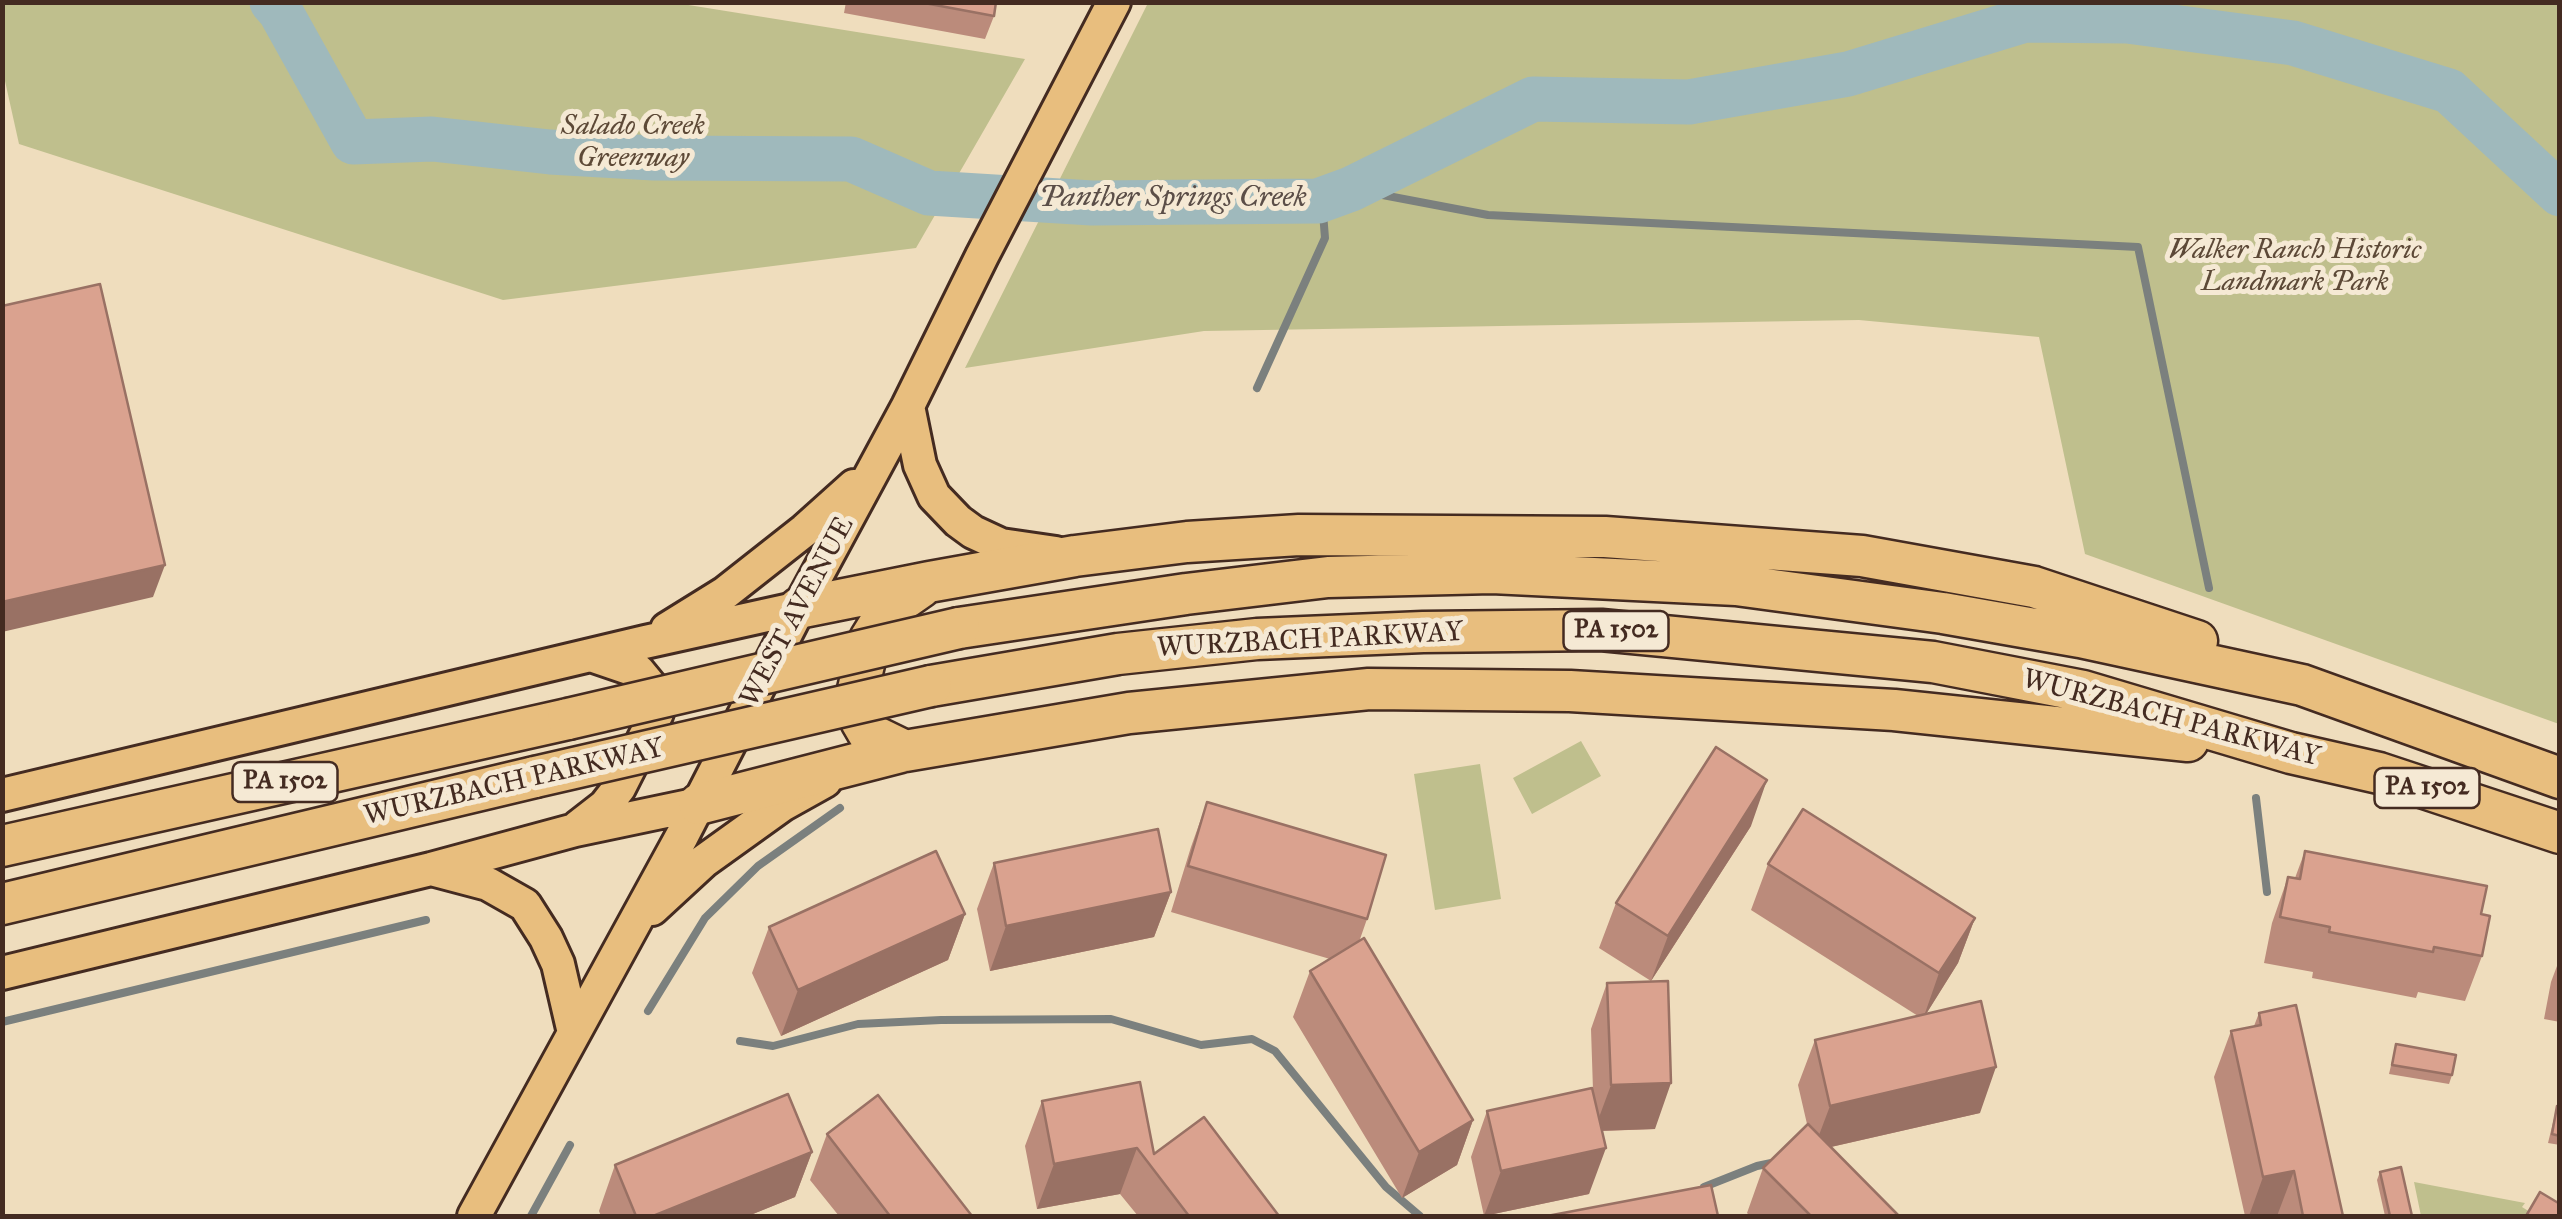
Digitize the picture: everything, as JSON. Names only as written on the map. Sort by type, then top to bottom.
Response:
[{"type":"highway","points":[[799,608],[1075,556],[1187,542],[1298,535],[1605,536],[1862,556],[2034,586],[2178,633],[2302,685]]},
{"type":"highway","name":"WURZBACH PARKWAY","points":[[2,846],[959,628],[1328,577],[1511,574],[1736,585],[1944,613],[2080,637],[2302,685],[2560,778]]},
{"type":"highway","points":[[905,751],[868,733],[855,702],[870,638],[888,610],[929,582]]},
{"type":"highway","name":"WURZBACH PARKWAY","points":[[2,904],[931,686],[1118,654],[1257,638],[1423,632],[1602,630],[1933,662],[2082,691],[2292,753],[2379,772],[2560,832]]},
{"type":"highway","points":[[698,804],[905,751],[1128,713],[1369,689],[1570,691],[1894,710],[2292,753]]},
{"type":"main road","name":"WEST AVENUE","points":[[474,1216],[634,925],[908,406],[1114,2]]},
{"type":"main road","points":[[908,406],[920,464],[934,496],[958,521],[1002,545],[1075,556]]},
{"type":"main road","points":[[645,642],[725,593],[873,470]]},
{"type":"main road","points":[[2,795],[799,608]]},
{"type":"main road","points":[[575,830],[606,806],[619,788],[657,713],[652,688],[638,671],[591,655]]},
{"type":"main road","points":[[634,925],[704,861],[782,806],[860,762]]},
{"type":"main road","points":[[2,973],[575,830],[698,804]]},
{"type":"main road","points":[[431,868],[488,884],[525,905],[558,964],[574,1033]]},
{"type":"green space","name":"Salado Creek Greenway","points":[[2,3],[676,3],[1025,59],[916,248],[503,300],[19,144],[3,72]]},
{"type":"green space","name":"Walker Ranch Historic Landmark Park","points":[[1148,3],[2559,3],[2559,724],[2085,554],[2039,337],[1859,320],[1204,331],[965,368]]},
{"type":"green space","points":[[1581,741],[1601,776],[1532,814],[1513,778]]},
{"type":"green space","points":[[1480,764],[1501,899],[1435,910],[1414,774]]},
{"type":"green space","points":[[2414,1182],[2525,1203],[2522,1207],[2530,1212],[2527,1216],[2421,1216]]},
{"type":"building","points":[[919,2],[996,2],[994,16]]},
{"type":"building","points":[[100,284],[165,565],[2,602],[2,306]]},
{"type":"building","points":[[1716,747],[1767,780],[1668,936],[1616,903]]},
{"type":"building","points":[[1207,802],[1386,855],[1367,919],[1188,866]]},
{"type":"building","points":[[1803,809],[1975,918],[1939,973],[1768,864]]},
{"type":"building","points":[[1158,829],[1171,892],[1006,926],[994,863]]},
{"type":"building","points":[[936,851],[965,914],[798,990],[769,927]]},
{"type":"building","points":[[2305,851],[2487,886],[2481,914],[2490,916],[2482,956],[2434,947],[2433,952],[2329,932],[2330,927],[2280,917],[2288,877],[2300,879]]},
{"type":"building","points":[[1364,938],[1473,1120],[1419,1152],[1310,971]]},
{"type":"building","points":[[1668,981],[1671,1083],[1611,1085],[1607,983]]},
{"type":"building","points":[[1981,1001],[1996,1067],[1830,1106],[1815,1040]]},
{"type":"building","points":[[2296,1005],[2343,1216],[2303,1216],[2294,1171],[2263,1177],[2231,1031],[2261,1025],[2259,1013]]},
{"type":"building","points":[[2396,1044],[2456,1055],[2452,1075],[2392,1065]]},
{"type":"building","points":[[1140,1082],[1154,1154],[1204,1117],[1279,1216],[1189,1216],[1137,1148],[1054,1164],[1042,1101]]},
{"type":"building","points":[[1592,1088],[1606,1148],[1501,1171],[1487,1111]]},
{"type":"building","points":[[788,1094],[812,1152],[653,1216],[636,1216],[615,1165]]},
{"type":"building","points":[[878,1095],[972,1216],[890,1216],[827,1134]]},
{"type":"building","points":[[2557,1106],[2560,1107],[2560,1136],[2552,1134]]},
{"type":"building","points":[[1808,1124],[1899,1216],[1811,1216],[1763,1168]]},
{"type":"building","points":[[2401,1167],[2412,1216],[2390,1216],[2380,1172]]},
{"type":"building","points":[[1711,1185],[1718,1216],[1547,1216]]},
{"type":"building","points":[[2540,1192],[2560,1204],[2560,1216],[2526,1216]]},
{"type":"waterway","name":"Panther Springs Creek","points":[[272,2],[353,142],[432,139],[654,158],[851,159],[929,193],[1092,203],[1318,201],[1351,189],[1533,99],[1689,102],[1848,74],[2025,20],[2127,21],[2293,43],[2449,91],[2560,194]]},
{"type":"waterway","points":[[1351,189],[1488,215],[2138,247],[2209,588]]},
{"type":"waterway","points":[[1257,388],[1325,238],[1322,200]]},
{"type":"waterway","points":[[2256,798],[2267,892]]},
{"type":"waterway","points":[[648,1011],[705,918],[758,866],[840,808]]},
{"type":"waterway","points":[[2,1022],[426,920]]},
{"type":"waterway","points":[[740,1041],[773,1046],[858,1024],[1111,1019],[1201,1045],[1252,1039],[1275,1051],[1386,1187],[1420,1216]]},
{"type":"waterway","points":[[531,1216],[570,1145]]},
{"type":"waterway","points":[[1704,1187],[1776,1162]]}]
